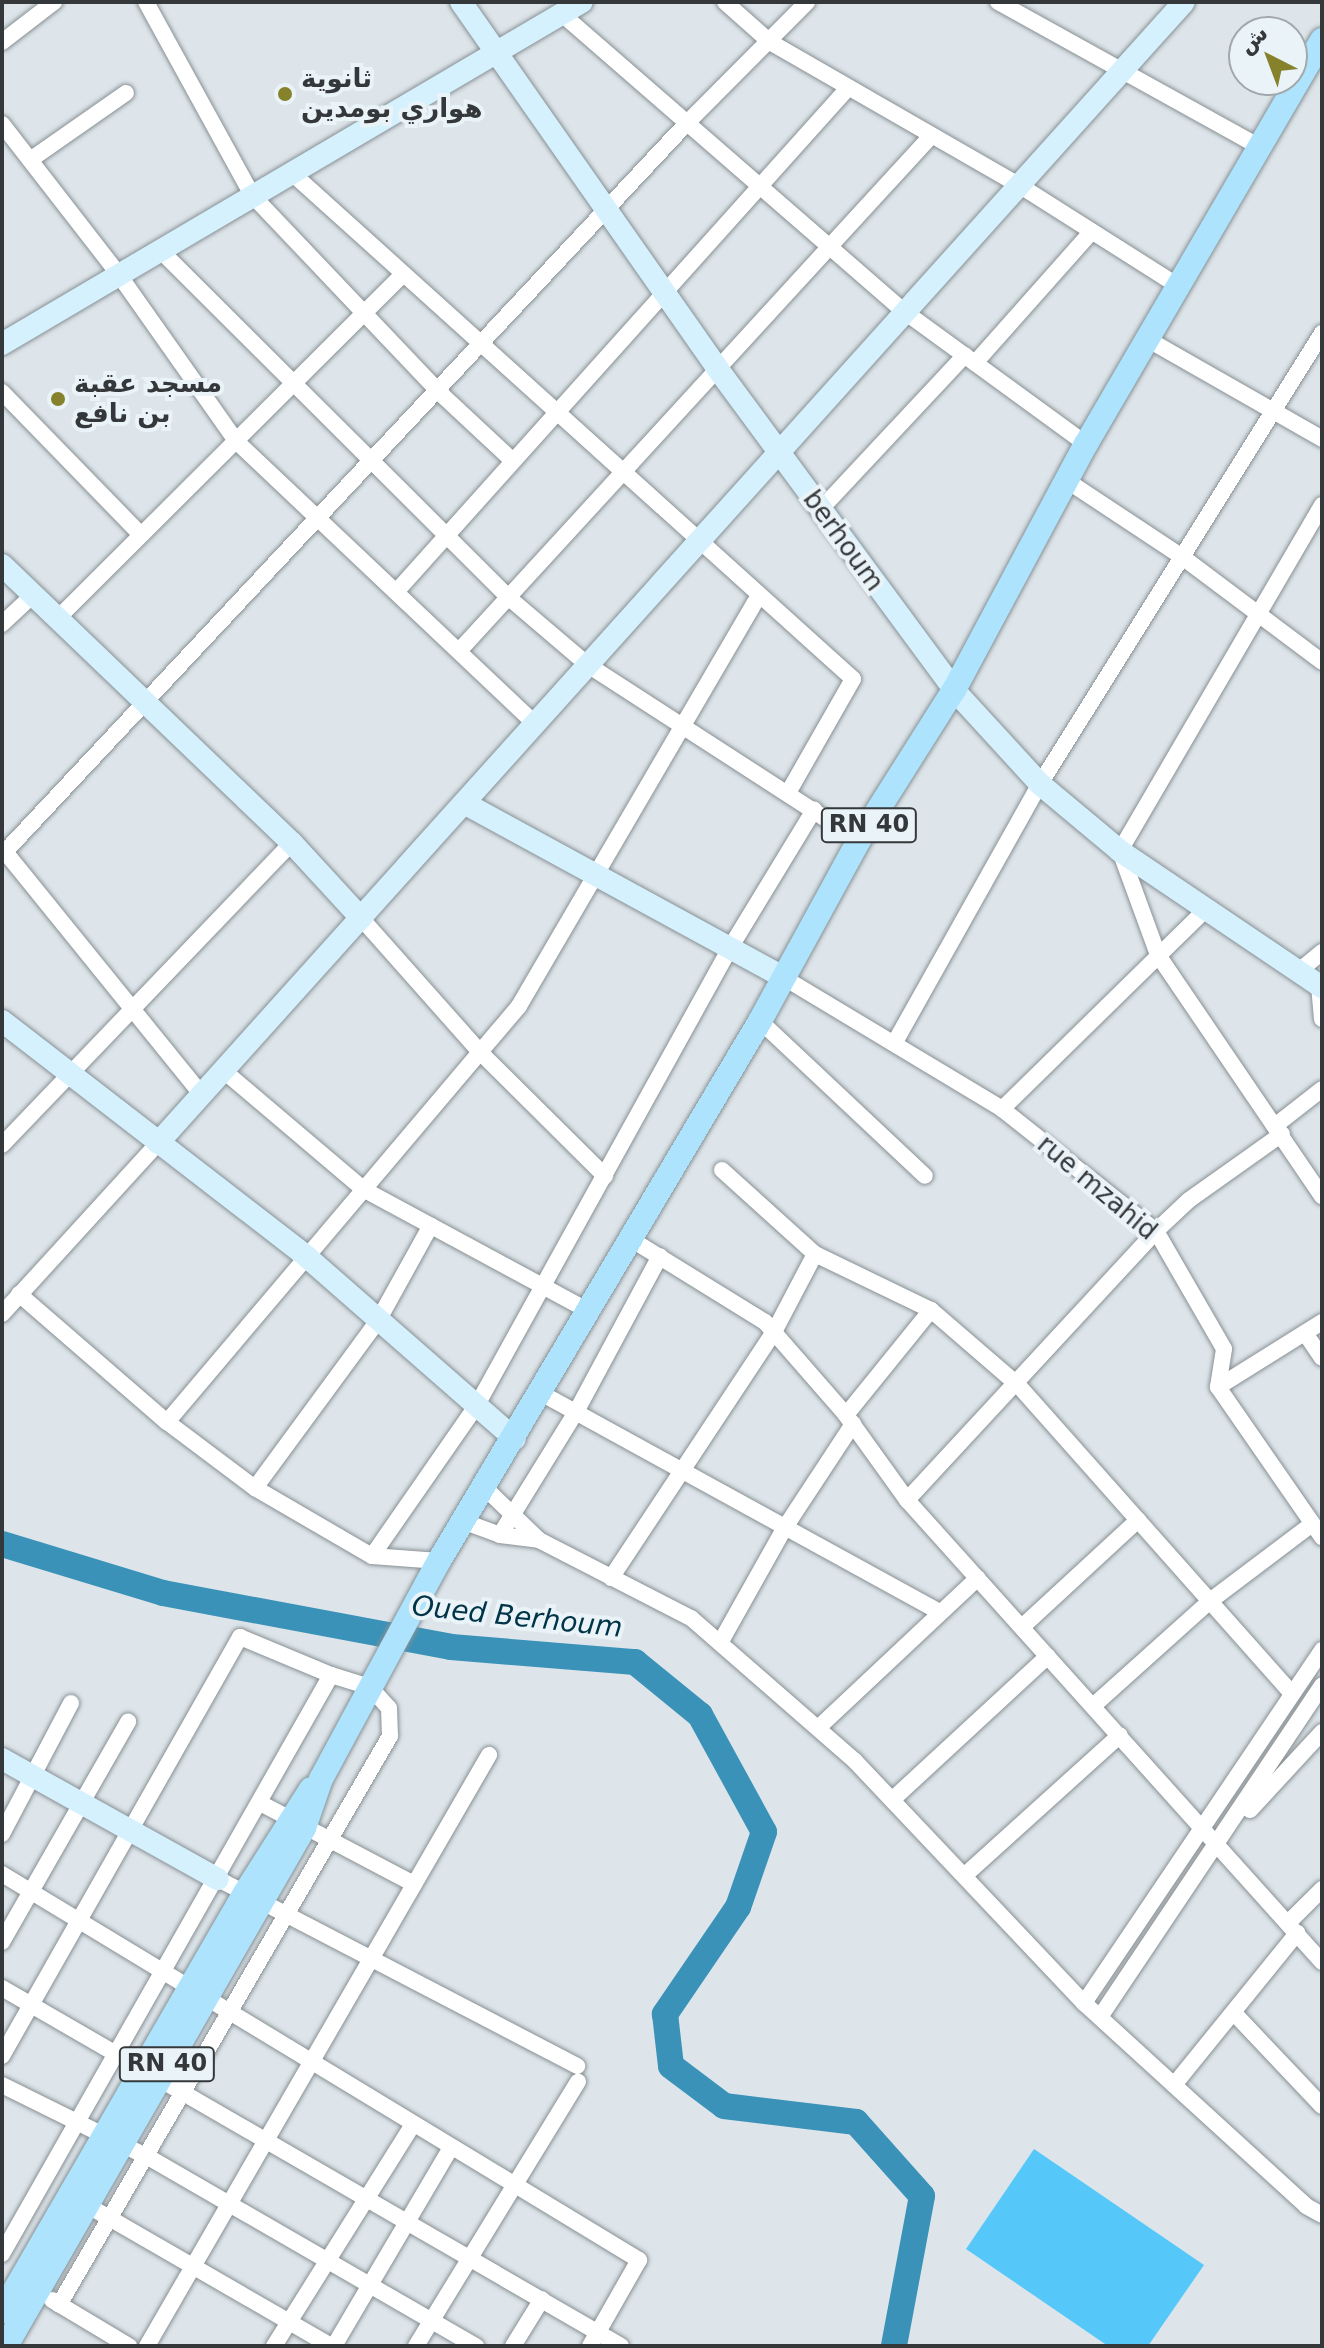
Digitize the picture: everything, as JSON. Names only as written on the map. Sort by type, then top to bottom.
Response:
[{"type":"main road","name":"RN 40","points":[[6,2346],[27,2286],[297,1823],[439,1561],[515,1439],[629,1238],[760,1021],[781,976],[859,840],[954,690],[1086,444],[1322,40]]},
{"type":"main road","name":"RN 40","points":[[2,2312],[27,2286],[85,2204],[112,2140]]},
{"type":"street","points":[[2,42],[54,2]]},
{"type":"street","points":[[146,2],[252,195],[439,392],[513,461]]},
{"type":"street","name":"berhoum","points":[[461,2],[609,207],[717,368],[954,690],[1040,784],[1120,851],[1204,911],[1320,986]]},
{"type":"street","points":[[2,344],[582,2]]},
{"type":"street","points":[[725,2],[770,42],[1019,185],[1178,286]]},
{"type":"street","points":[[202,1095],[135,1007],[3,851],[439,392],[686,124],[807,2]]},
{"type":"street","points":[[998,2],[1258,146]]},
{"type":"street","points":[[2,1314],[1123,71],[1176,5]]},
{"type":"street","points":[[563,15],[905,312],[1086,444]]},
{"type":"street","points":[[396,592],[848,88]]},
{"type":"street","points":[[30,160],[126,93]]},
{"type":"street","points":[[2,124],[119,275],[236,441],[535,724]]},
{"type":"street","points":[[459,651],[931,136]]},
{"type":"street","points":[[293,174],[698,543],[853,679],[788,793]]},
{"type":"street","points":[[820,510],[1092,231]]},
{"type":"street","points":[[160,250],[508,597],[588,665],[859,840]]},
{"type":"street","points":[[56,620],[403,274]]},
{"type":"street","points":[[895,1042],[1040,784],[1322,333]]},
{"type":"street","points":[[1147,339],[1274,408],[1322,439]]},
{"type":"street","points":[[2,392],[141,535]]},
{"type":"street","points":[[1066,480],[1181,556],[1322,662]]},
{"type":"street","points":[[1322,505],[1120,851],[1158,955],[1322,1196]]},
{"type":"street","points":[[2,565],[31,597],[292,843],[478,1050],[605,1176]]},
{"type":"street","points":[[2,624],[31,597]]},
{"type":"street","points":[[167,1422],[478,1050],[519,1006],[758,597]]},
{"type":"street","points":[[464,803],[781,976]]},
{"type":"street","points":[[372,1556],[477,1405],[730,948],[814,810]]},
{"type":"street","points":[[2,1145],[292,843]]},
{"type":"street","points":[[1002,1109],[1204,911]]},
{"type":"street","points":[[1298,972],[1322,952]]},
{"type":"street","name":"rue mzahid","points":[[781,976],[1002,1109],[1156,1231],[1224,1349],[1218,1387]]},
{"type":"street","points":[[1320,986],[1322,1019]]},
{"type":"street","points":[[2,1021],[307,1257],[515,1439]]},
{"type":"street","points":[[760,1021],[925,1176]]},
{"type":"street","points":[[224,1071],[363,1189],[545,1283],[589,1311]]},
{"type":"street","points":[[907,1500],[1018,1385],[1156,1231],[1189,1200],[1279,1130],[1322,1089]]},
{"type":"street","points":[[722,1170],[815,1254],[931,1310],[1018,1385],[1291,1692]]},
{"type":"street","points":[[255,1488],[379,1319],[431,1225]]},
{"type":"street","points":[[629,1238],[774,1332],[850,1420],[907,1500],[1322,1962]]},
{"type":"street","points":[[611,1578],[774,1332],[815,1254]]},
{"type":"street","points":[[500,1535],[576,1412],[660,1256]]},
{"type":"street","points":[[19,1294],[167,1422],[255,1488],[372,1556],[439,1561]]},
{"type":"street","points":[[720,1643],[850,1420],[931,1310]]},
{"type":"street","points":[[1093,1706],[1210,1601],[1317,1530],[1218,1387],[1322,1322]]},
{"type":"street","points":[[1305,1333],[1322,1358]]},
{"type":"street","points":[[541,1393],[937,1611]]},
{"type":"street","points":[[485,1488],[539,1540],[691,1618],[818,1728],[892,1800],[1084,2003],[1322,2215]]},
{"type":"street","points":[[1022,1627],[1138,1520]]},
{"type":"street","points":[[465,1522],[500,1535],[539,1540]]},
{"type":"street","points":[[818,1728],[937,1611],[978,1578]]},
{"type":"street","points":[[2,2056],[240,1637],[331,1675],[375,1676],[389,1708],[390,1736],[186,2094],[59,2305]]},
{"type":"street","points":[[1084,2003],[1200,1824],[1322,1650]]},
{"type":"street","points":[[892,1800],[1048,1656]]},
{"type":"street","points":[[2,2254],[262,1804],[331,1675]]},
{"type":"street","points":[[1100,2017],[1219,1845],[1322,1685]]},
{"type":"street","points":[[2,1834],[71,1703]]},
{"type":"street","points":[[2,1942],[128,1722]]},
{"type":"street","points":[[1219,1845],[1322,1732]]},
{"type":"street","points":[[964,1876],[1120,1735]]},
{"type":"street","points":[[147,2346],[489,1755]]},
{"type":"street","points":[[2,1759],[578,2074],[416,2346]]},
{"type":"street","points":[[262,1804],[414,1884]]},
{"type":"street","points":[[2,1874],[639,2260],[594,2339]]},
{"type":"street","points":[[1174,2085],[1234,2013],[1322,1889]]},
{"type":"street","points":[[2,1988],[542,2299],[594,2339],[621,2346]]},
{"type":"street","points":[[1234,2013],[1322,2106]]},
{"type":"street","points":[[2,2085],[76,2125],[148,2157],[476,2346]]},
{"type":"street","points":[[274,2346],[413,2124]]},
{"type":"street","points":[[85,2204],[332,2346],[451,2147]]},
{"type":"street","points":[[27,2286],[129,2346]]},
{"type":"street","points":[[513,2346],[542,2299]]},
{"type":"shaded area","points":[[1034,2149],[1204,2265],[1148,2346],[1108,2346],[966,2249]]},
{"type":"waterway","name":"Oued Berhoum","points":[[2,1544],[163,1593],[451,1647],[635,1662],[700,1715],[764,1832],[738,1907],[665,2014],[671,2066],[724,2106],[856,2122],[922,2196],[894,2346]]},
{"type":"place","name":"ثانوية هواري بومدين","points":[[285,94]]},
{"type":"place","name":"مسجد عقبة بن نافع","points":[[58,399]]}]
